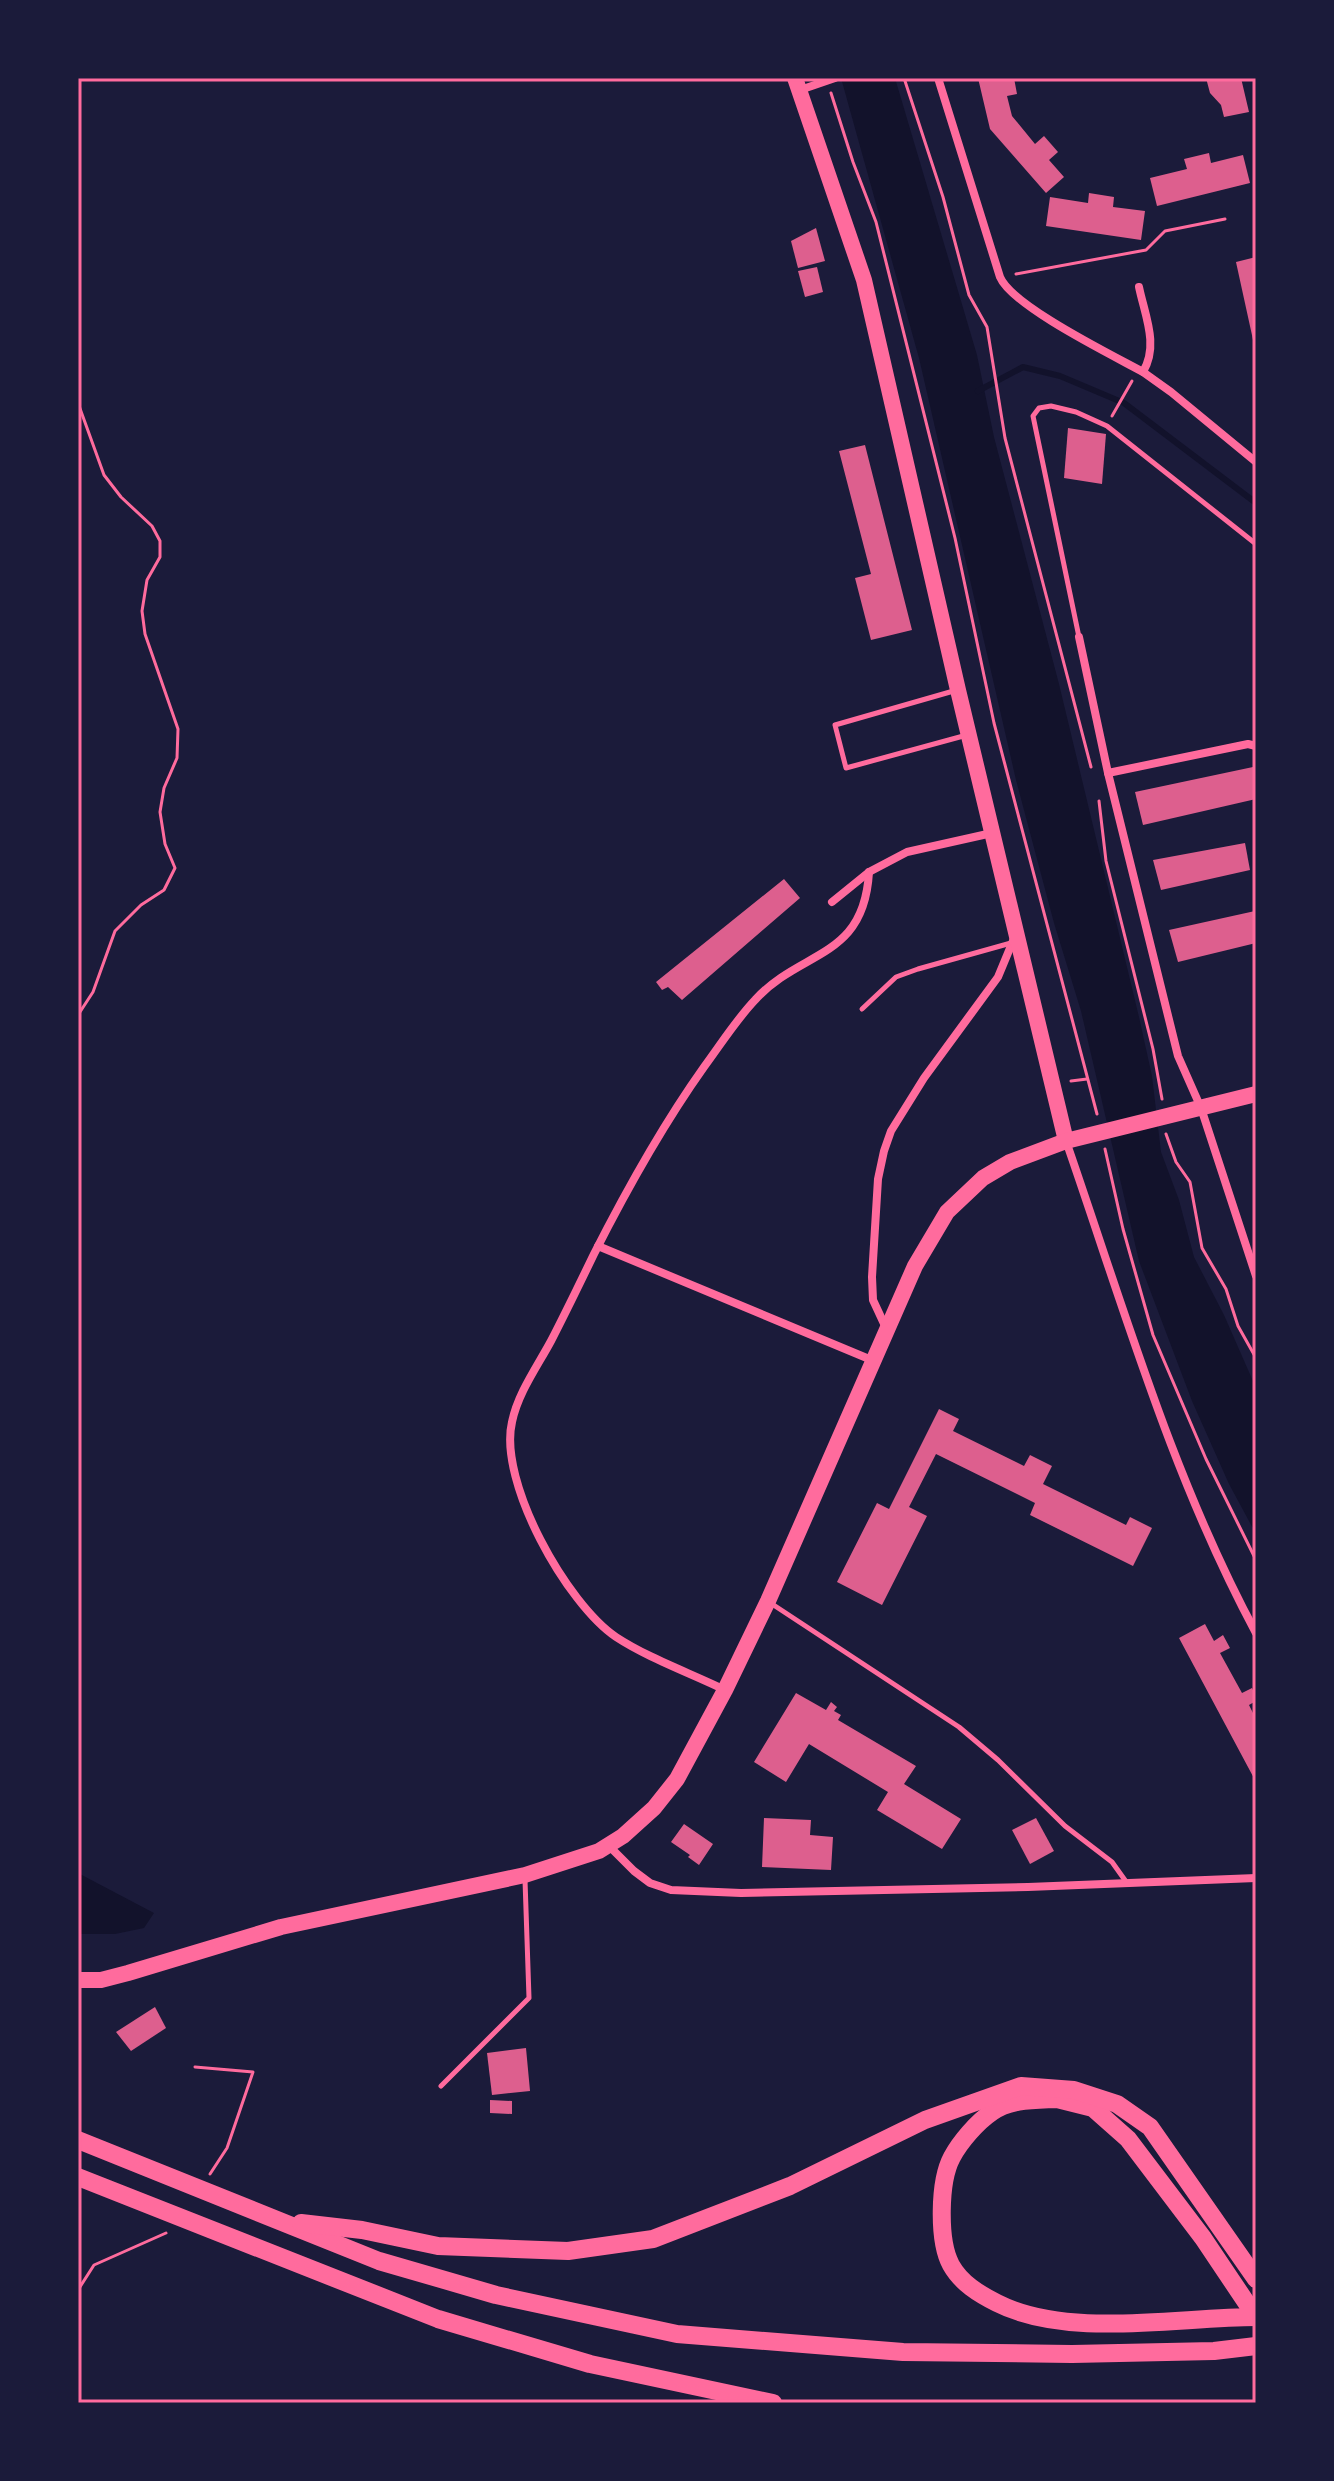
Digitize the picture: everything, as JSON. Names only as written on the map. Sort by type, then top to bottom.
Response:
[{"type":"highway","points":[[277,2221],[362,2230],[438,2246],[568,2251],[653,2239],[790,2186],[925,2120],[1021,2086],[1074,2090],[1117,2104],[1150,2127],[1256,2279]]},
{"type":"highway","points":[[1057,2099],[1093,2108],[1128,2139],[1203,2238],[1256,2317],[1083,2324],[1035,2317],[1000,2305],[970,2288],[951,2265],[945,2247],[943,2188],[951,2158],[973,2129],[993,2111],[1024,2100],[1057,2099]]},
{"type":"highway","points":[[78,2140],[379,2261],[496,2295],[677,2334],[903,2352],[1072,2354],[1214,2351],[1256,2346]]},
{"type":"highway","points":[[78,2177],[438,2319],[590,2364],[773,2403]]},
{"type":"main road","points":[[797,84],[864,280],[993,833],[1014,938],[1066,1141]]},
{"type":"main road","points":[[78,1980],[101,1980],[281,1927],[525,1875],[609,1846],[654,1808],[677,1779],[768,1601],[886,1329],[934,1232],[963,1195],[1010,1162],[1066,1141],[1256,1094]]},
{"type":"street","points":[[797,84],[821,83],[835,78]]},
{"type":"street","points":[[938,78],[1000,277],[1013,296],[1143,372],[1256,462]]},
{"type":"street","points":[[1139,287],[1152,349],[1150,361],[1143,372]]},
{"type":"street","points":[[1079,637],[1108,773],[1178,1056],[1201,1108],[1256,1276]]},
{"type":"street","points":[[1108,773],[1248,744],[1256,746]]},
{"type":"street","points":[[832,902],[869,872],[907,852],[993,833]]},
{"type":"street","points":[[725,1690],[618,1638],[578,1602],[542,1542],[517,1480],[509,1441],[516,1407],[598,1246],[663,1128],[731,1028],[756,998],[784,973],[836,946],[862,909],[869,872]]},
{"type":"street","points":[[886,1329],[873,1300],[872,1277],[878,1179],[884,1151],[891,1131],[924,1078],[998,977],[1014,938]]},
{"type":"street","points":[[1066,1141],[1165,1431],[1209,1539],[1256,1633]]},
{"type":"street","points":[[598,1246],[874,1361]]},
{"type":"street","points":[[609,1846],[650,1883],[671,1890],[756,1893],[1256,1878]]},
{"type":"lane","points":[[1079,637],[1033,416],[1039,408],[1051,406],[1076,412],[1107,426],[1256,544]]},
{"type":"lane","points":[[958,690],[835,725],[846,768],[969,734]]},
{"type":"lane","points":[[862,1009],[896,977],[1014,938]]},
{"type":"lane","points":[[768,1601],[959,1727],[998,1760],[1065,1826],[1112,1862],[1128,1884]]},
{"type":"lane","points":[[441,2086],[529,1998],[525,1875]]},
{"type":"path","points":[[904,78],[943,197],[969,295],[987,327],[1005,438],[1092,769]]},
{"type":"path","points":[[831,92],[884,251],[955,538],[994,723],[1098,1118]]},
{"type":"path","points":[[1000,277],[1146,250],[1165,231],[1225,219]]},
{"type":"path","points":[[1109,422],[1128,386]]},
{"type":"path","points":[[78,403],[104,475],[121,497],[152,526],[160,541],[160,557],[147,580],[142,611],[145,634],[178,729],[177,758],[164,788],[160,812],[165,844],[175,868],[164,890],[141,905],[115,931],[93,992],[78,1015]]},
{"type":"path","points":[[1098,793],[1104,850],[1153,1049],[1162,1092],[1162,1108]]},
{"type":"path","points":[[1164,1123],[1176,1162],[1190,1182],[1202,1248],[1226,1289],[1238,1326],[1256,1358]]},
{"type":"path","points":[[1104,1145],[1129,1254],[1153,1335],[1206,1459],[1256,1560]]},
{"type":"path","points":[[78,1203],[78,1320]]},
{"type":"shaded area","points":[[841,78],[895,78],[977,355],[994,437],[1059,684],[1139,1017],[1152,1076],[1161,1152],[1179,1200],[1194,1257],[1256,1388],[1256,1534],[1229,1484],[1192,1401],[1139,1261],[1081,1011],[1016,780],[919,358]]},
{"type":"shaded area","points":[[78,1873],[154,1913],[144,1928],[115,1934],[78,1934]]},
{"type":"building","points":[[978,78],[1014,78],[1017,94],[1007,96],[1012,116],[1035,144],[1044,136],[1058,152],[1049,160],[1064,177],[1046,193],[990,129]]},
{"type":"building","points":[[1206,78],[1241,78],[1249,112],[1224,117],[1221,105],[1210,93]]},
{"type":"building","points":[[1209,153],[1211,163],[1243,155],[1250,183],[1157,206],[1150,178],[1187,169],[1184,159]]},
{"type":"building","points":[[1089,193],[1114,197],[1113,207],[1145,211],[1141,240],[1046,226],[1050,197],[1088,203]]},
{"type":"building","points":[[816,228],[825,261],[798,268],[791,241]]},
{"type":"building","points":[[1256,257],[1256,348],[1255,349],[1236,262]]},
{"type":"building","points":[[817,267],[823,292],[805,297],[798,271]]},
{"type":"building","points":[[1068,428],[1106,434],[1102,484],[1064,478]]},
{"type":"building","points":[[865,445],[912,630],[871,640],[855,578],[871,574],[839,451]]},
{"type":"building","points":[[1253,767],[1256,799],[1143,825],[1135,792]]},
{"type":"building","points":[[1245,843],[1250,870],[1161,890],[1153,860]]},
{"type":"building","points":[[784,879],[800,898],[682,1000],[668,987],[662,990],[656,982]]},
{"type":"building","points":[[1255,911],[1256,943],[1178,962],[1169,930]]},
{"type":"building","points":[[939,1409],[959,1419],[953,1431],[1024,1466],[1030,1455],[1052,1466],[1043,1484],[1126,1525],[1130,1517],[1152,1528],[1133,1566],[1030,1515],[1035,1503],[936,1454],[909,1507],[927,1516],[882,1605],[837,1582],[877,1503],[889,1509]]},
{"type":"building","points":[[1205,1624],[1214,1641],[1223,1635],[1230,1648],[1220,1653],[1242,1693],[1252,1688],[1256,1696],[1256,1701],[1249,1705],[1256,1719],[1256,1782],[1179,1638]]},
{"type":"building","points":[[796,1693],[826,1710],[831,1702],[837,1707],[834,1711],[841,1715],[838,1720],[916,1766],[904,1784],[961,1819],[942,1849],[877,1810],[888,1792],[809,1744],[786,1782],[754,1762]]},
{"type":"building","points":[[764,1818],[811,1820],[810,1835],[833,1837],[831,1870],[762,1867]]},
{"type":"building","points":[[1036,1818],[1054,1851],[1030,1864],[1012,1830]]},
{"type":"building","points":[[684,1824],[713,1844],[699,1865],[671,1842]]},
{"type":"building","points":[[155,2007],[166,2028],[131,2051],[116,2032]]},
{"type":"building","points":[[526,2048],[530,2091],[492,2095],[487,2053]]},
{"type":"building","points":[[490,2100],[512,2101],[512,2114],[490,2113]]},
{"type":"waterway","points":[[978,391],[1023,367],[1060,376],[1124,403],[1256,503]]}]
